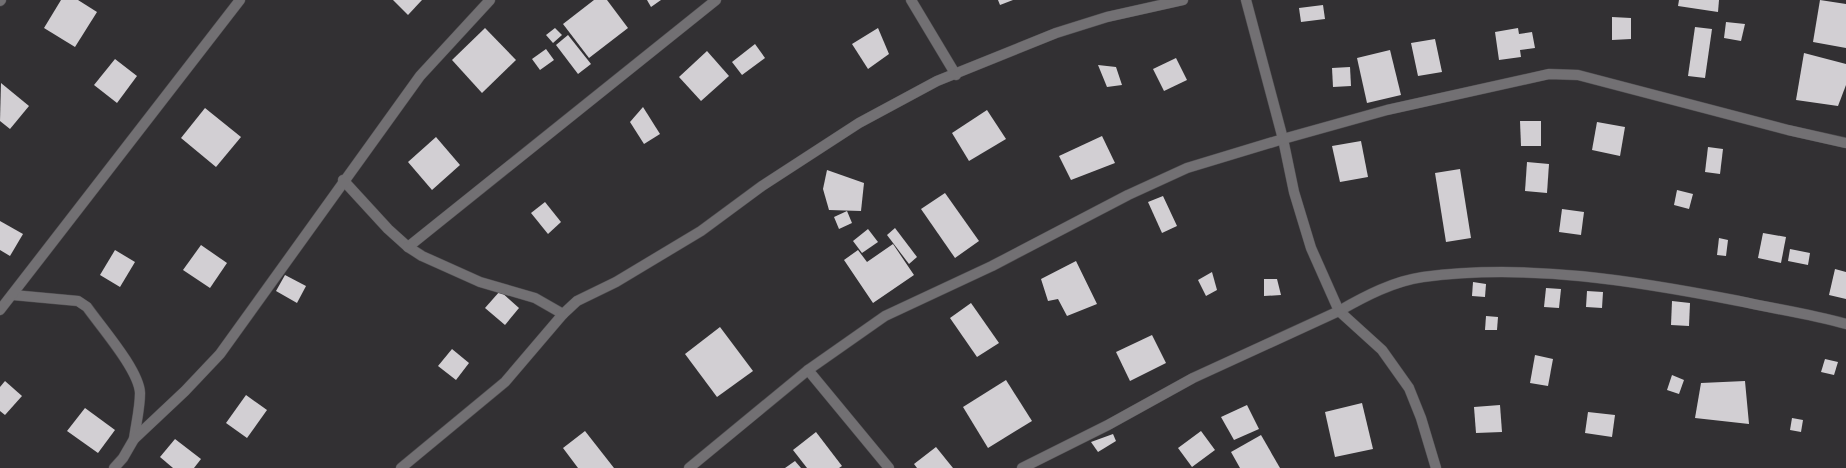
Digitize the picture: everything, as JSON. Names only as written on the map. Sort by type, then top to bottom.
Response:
[{"type":"street","points":[[0,310],[13,296],[240,0]]},
{"type":"street","points":[[114,468],[123,458],[134,439],[185,391],[220,354],[304,238],[343,180],[420,76],[490,0]]},
{"type":"street","points":[[408,246],[716,0]]},
{"type":"street","points":[[910,0],[956,75]]},
{"type":"street","points":[[400,468],[505,382],[563,314],[577,301],[616,282],[701,231],[762,186],[859,123],[937,81],[956,75],[1064,31],[1107,17],[1183,0]]},
{"type":"street","points":[[1246,0],[1283,139],[1294,192],[1311,248],[1340,311],[1382,350],[1409,388],[1421,418],[1436,468]]},
{"type":"street","points":[[689,468],[808,370],[885,316],[992,266],[1128,195],[1187,168],[1283,139],[1387,110],[1518,80],[1560,74],[1578,75],[1788,130],[1846,143]]},
{"type":"street","points":[[343,180],[388,228],[408,246],[432,262],[480,282],[535,298],[563,314]]},
{"type":"street","points":[[1022,468],[1193,378],[1340,311],[1362,298],[1391,286],[1422,277],[1499,272],[1584,275],[1678,289],[1846,324]]},
{"type":"street","points":[[13,296],[78,301],[87,307],[130,367],[138,382],[140,394],[134,439]]},
{"type":"street","points":[[808,370],[889,468]]},
{"type":"building","points":[[61,0],[78,0],[97,12],[75,47],[44,28]]},
{"type":"building","points":[[393,0],[422,0],[408,15]]},
{"type":"building","points":[[594,0],[607,0],[628,28],[589,58],[563,24]]},
{"type":"building","points":[[647,0],[661,0],[651,7]]},
{"type":"building","points":[[998,0],[1013,0],[1000,5]]},
{"type":"building","points":[[1679,0],[1719,0],[1718,12],[1678,6]]},
{"type":"building","points":[[1820,0],[1846,4],[1846,48],[1813,42]]},
{"type":"building","points":[[1323,5],[1325,19],[1301,22],[1299,8]]},
{"type":"building","points":[[1612,17],[1631,18],[1631,39],[1612,40]]},
{"type":"building","points":[[1726,22],[1745,24],[1741,41],[1724,38]]},
{"type":"building","points":[[1695,27],[1712,29],[1705,78],[1688,76]]},
{"type":"building","points":[[485,28],[516,60],[482,93],[452,60]]},
{"type":"building","points":[[555,28],[562,35],[553,43],[546,35]]},
{"type":"building","points":[[878,28],[889,54],[868,69],[852,44]]},
{"type":"building","points":[[1518,28],[1519,34],[1532,32],[1535,48],[1520,50],[1521,57],[1499,60],[1495,32]]},
{"type":"building","points":[[568,35],[591,64],[578,74],[556,45]]},
{"type":"building","points":[[1435,39],[1442,72],[1418,76],[1411,43]]},
{"type":"building","points":[[755,44],[765,58],[742,75],[732,62]]},
{"type":"building","points":[[546,49],[554,60],[540,70],[532,59]]},
{"type":"building","points":[[1390,50],[1401,95],[1367,103],[1357,58]]},
{"type":"building","points":[[707,51],[729,76],[701,101],[679,77]]},
{"type":"building","points":[[1804,53],[1846,64],[1846,85],[1838,106],[1796,100]]},
{"type":"building","points":[[1176,58],[1187,80],[1164,91],[1153,69]]},
{"type":"building","points":[[115,59],[137,76],[117,103],[94,85]]},
{"type":"building","points":[[1098,65],[1116,67],[1122,85],[1107,87]]},
{"type":"building","points":[[1350,67],[1351,86],[1333,87],[1332,68]]},
{"type":"building","points":[[1,83],[29,106],[10,129],[0,121]]},
{"type":"building","points":[[643,107],[660,134],[644,144],[630,122]]},
{"type":"building","points":[[205,108],[241,137],[216,167],[181,138]]},
{"type":"building","points":[[987,110],[1006,139],[969,161],[952,133]]},
{"type":"building","points":[[1520,121],[1541,121],[1541,146],[1521,146]]},
{"type":"building","points":[[1597,122],[1625,127],[1620,156],[1592,150]]},
{"type":"building","points":[[1102,136],[1115,163],[1071,180],[1059,156]]},
{"type":"building","points":[[436,137],[460,165],[432,190],[408,162]]},
{"type":"building","points":[[1361,141],[1368,177],[1340,182],[1332,146]]},
{"type":"building","points":[[1708,147],[1723,149],[1720,174],[1705,172]]},
{"type":"building","points":[[1527,162],[1549,164],[1547,193],[1525,191]]},
{"type":"building","points":[[1460,169],[1471,238],[1446,242],[1435,173]]},
{"type":"building","points":[[827,170],[864,183],[861,211],[829,210],[823,189]]},
{"type":"building","points":[[1677,190],[1693,194],[1689,209],[1674,205]]},
{"type":"building","points":[[945,193],[979,241],[955,258],[921,209]]},
{"type":"building","points":[[1163,196],[1177,226],[1162,233],[1148,202]]},
{"type":"building","points":[[545,202],[561,222],[548,234],[531,213]]},
{"type":"building","points":[[1562,209],[1584,212],[1581,235],[1559,232]]},
{"type":"building","points":[[847,211],[852,223],[839,229],[834,217]]},
{"type":"building","points":[[0,221],[23,234],[10,256],[0,250]]},
{"type":"building","points":[[895,228],[917,257],[909,264],[887,235]]},
{"type":"building","points":[[868,229],[878,242],[862,253],[853,241]]},
{"type":"building","points":[[1763,233],[1786,237],[1781,263],[1758,258]]},
{"type":"building","points":[[1719,238],[1728,240],[1726,256],[1717,255]]},
{"type":"building","points":[[893,244],[914,275],[873,303],[844,260],[858,250],[867,262]]},
{"type":"building","points":[[201,245],[227,263],[210,288],[183,270]]},
{"type":"building","points":[[1790,249],[1810,253],[1808,265],[1788,261]]},
{"type":"building","points":[[115,250],[135,262],[120,287],[100,275]]},
{"type":"building","points":[[1076,261],[1097,304],[1067,316],[1058,299],[1048,301],[1041,279]]},
{"type":"building","points":[[1835,269],[1846,272],[1846,299],[1829,295]]},
{"type":"building","points":[[1212,272],[1217,290],[1206,296],[1198,280]]},
{"type":"building","points":[[285,275],[306,286],[297,303],[276,291]]},
{"type":"building","points":[[1264,279],[1277,279],[1281,295],[1264,296]]},
{"type":"building","points":[[1473,282],[1486,284],[1485,297],[1472,296]]},
{"type":"building","points":[[1546,288],[1561,289],[1559,308],[1544,307]]},
{"type":"building","points":[[500,291],[519,308],[505,325],[485,308]]},
{"type":"building","points":[[1587,291],[1603,292],[1602,308],[1586,307]]},
{"type":"building","points":[[1672,301],[1690,303],[1689,326],[1671,325]]},
{"type":"building","points":[[971,303],[999,343],[977,357],[950,318]]},
{"type":"building","points":[[1486,316],[1498,317],[1497,330],[1485,330]]},
{"type":"building","points":[[720,327],[753,371],[717,397],[685,354]]},
{"type":"building","points":[[1152,335],[1166,363],[1130,381],[1116,352]]},
{"type":"building","points":[[452,349],[469,363],[456,380],[438,366]]},
{"type":"building","points":[[1535,355],[1553,359],[1548,386],[1530,383]]},
{"type":"building","points":[[1825,359],[1838,362],[1834,375],[1821,372]]},
{"type":"building","points":[[1672,375],[1684,380],[1679,394],[1667,390]]},
{"type":"building","points":[[1006,380],[1032,421],[988,448],[963,407]]},
{"type":"building","points":[[5,381],[22,396],[5,415],[0,411],[0,387]]},
{"type":"building","points":[[1745,381],[1749,424],[1695,418],[1701,383]]},
{"type":"building","points":[[246,395],[267,410],[247,438],[226,423]]},
{"type":"building","points":[[1362,403],[1373,449],[1335,457],[1325,412]]},
{"type":"building","points":[[1247,405],[1259,429],[1234,440],[1221,417]]},
{"type":"building","points":[[1500,405],[1502,432],[1476,433],[1474,407]]},
{"type":"building","points":[[85,408],[115,430],[98,453],[67,431]]},
{"type":"building","points":[[1588,412],[1615,415],[1612,437],[1585,433]]},
{"type":"building","points":[[1792,418],[1803,420],[1801,432],[1790,430]]},
{"type":"building","points":[[585,431],[614,468],[578,468],[563,448]]},
{"type":"building","points":[[1201,431],[1215,450],[1192,467],[1178,448]]},
{"type":"building","points":[[816,432],[842,466],[839,468],[807,468],[793,450]]},
{"type":"building","points":[[1113,434],[1116,441],[1098,452],[1091,442]]},
{"type":"building","points":[[1261,435],[1280,468],[1240,468],[1231,452]]},
{"type":"building","points":[[175,439],[201,459],[194,468],[173,468],[160,457]]},
{"type":"building","points":[[936,447],[953,468],[917,468],[914,464]]},
{"type":"building","points":[[795,461],[801,468],[785,468]]}]
